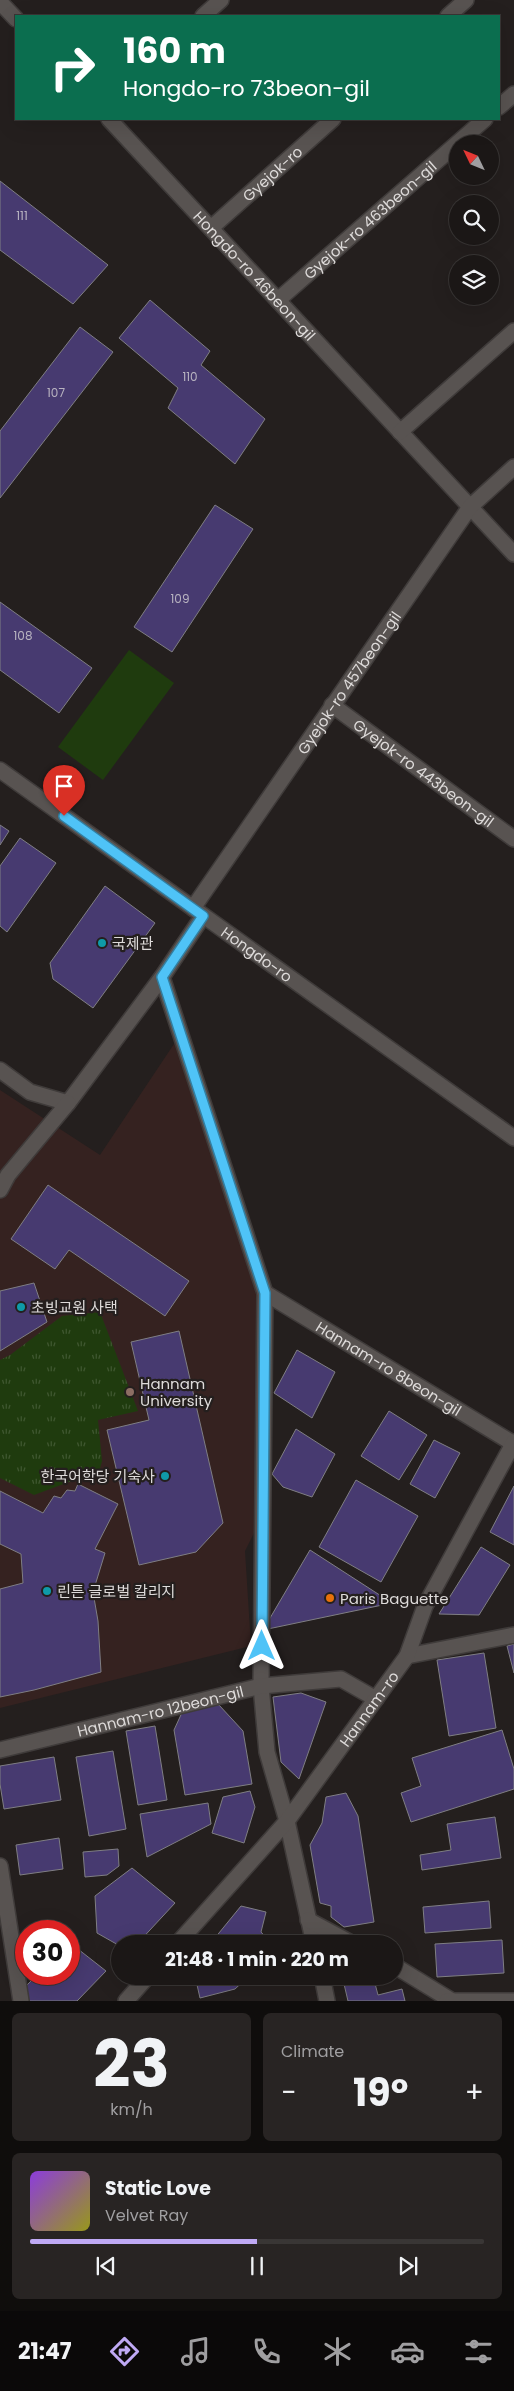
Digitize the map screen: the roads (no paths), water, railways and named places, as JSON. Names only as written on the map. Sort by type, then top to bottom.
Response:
[{"type":"street","points":[[204,15],[220,0]]},
{"type":"street","points":[[449,15],[466,0]]},
{"type":"street","points":[[0,2],[15,18]]},
{"type":"street","points":[[500,106],[514,94]]},
{"type":"street","name":"Hongdo-ro 46beon-gil","points":[[110,120],[514,554]]},
{"type":"street","name":"Gyejok-ro","points":[[211,228],[332,120]]},
{"type":"street","name":"Gyejok-ro 463beon-gil","points":[[278,300],[485,120]]},
{"type":"street","points":[[400,432],[514,331]]},
{"type":"street","name":"Gyejok-ro 457beon-gil","points":[[0,1190],[8,1175],[68,1103],[162,977],[198,912],[332,705],[470,507],[514,467]]},
{"type":"street","name":"Gyejok-ro 443beon-gil","points":[[332,705],[514,839]]},
{"type":"street","name":"Hongdo-ro","points":[[0,770],[514,1138]]},
{"type":"street","points":[[162,977],[265,1293],[262,1686],[267,1752],[286,1821],[312,1935]]},
{"type":"street","points":[[0,1070],[30,1092],[68,1103]]},
{"type":"street","name":"Hannam-ro 8beon-gil","points":[[265,1293],[514,1443]]},
{"type":"street","name":"Hannam-ro","points":[[185,1935],[286,1821],[407,1656],[425,1606],[514,1443]]},
{"type":"street","points":[[407,1656],[514,1635]]},
{"type":"street","name":"Hannam-ro 12beon-gil","points":[[0,1750],[262,1686],[341,1679],[376,1699]]},
{"type":"street","points":[[0,1866],[21,2001]]},
{"type":"street","points":[[308,1920],[337,1935]]},
{"type":"street","points":[[403,1971],[449,2001],[514,2001]]},
{"type":"street","points":[[126,2001],[140,1985]]},
{"type":"street","points":[[324,1985],[327,2001]]},
{"type":"place","name":"국제관","points":[[102,943]]},
{"type":"place","name":"초빙교원 사택","points":[[21,1307]]},
{"type":"place","name":"Hannam University","points":[[130,1392]]},
{"type":"place","name":"한국어학당 기숙사","points":[[165,1476]]},
{"type":"place","name":"린튼 글로벌 칼리지","points":[[47,1591]]},
{"type":"place","name":"Paris Baguette","points":[[330,1598]]}]
